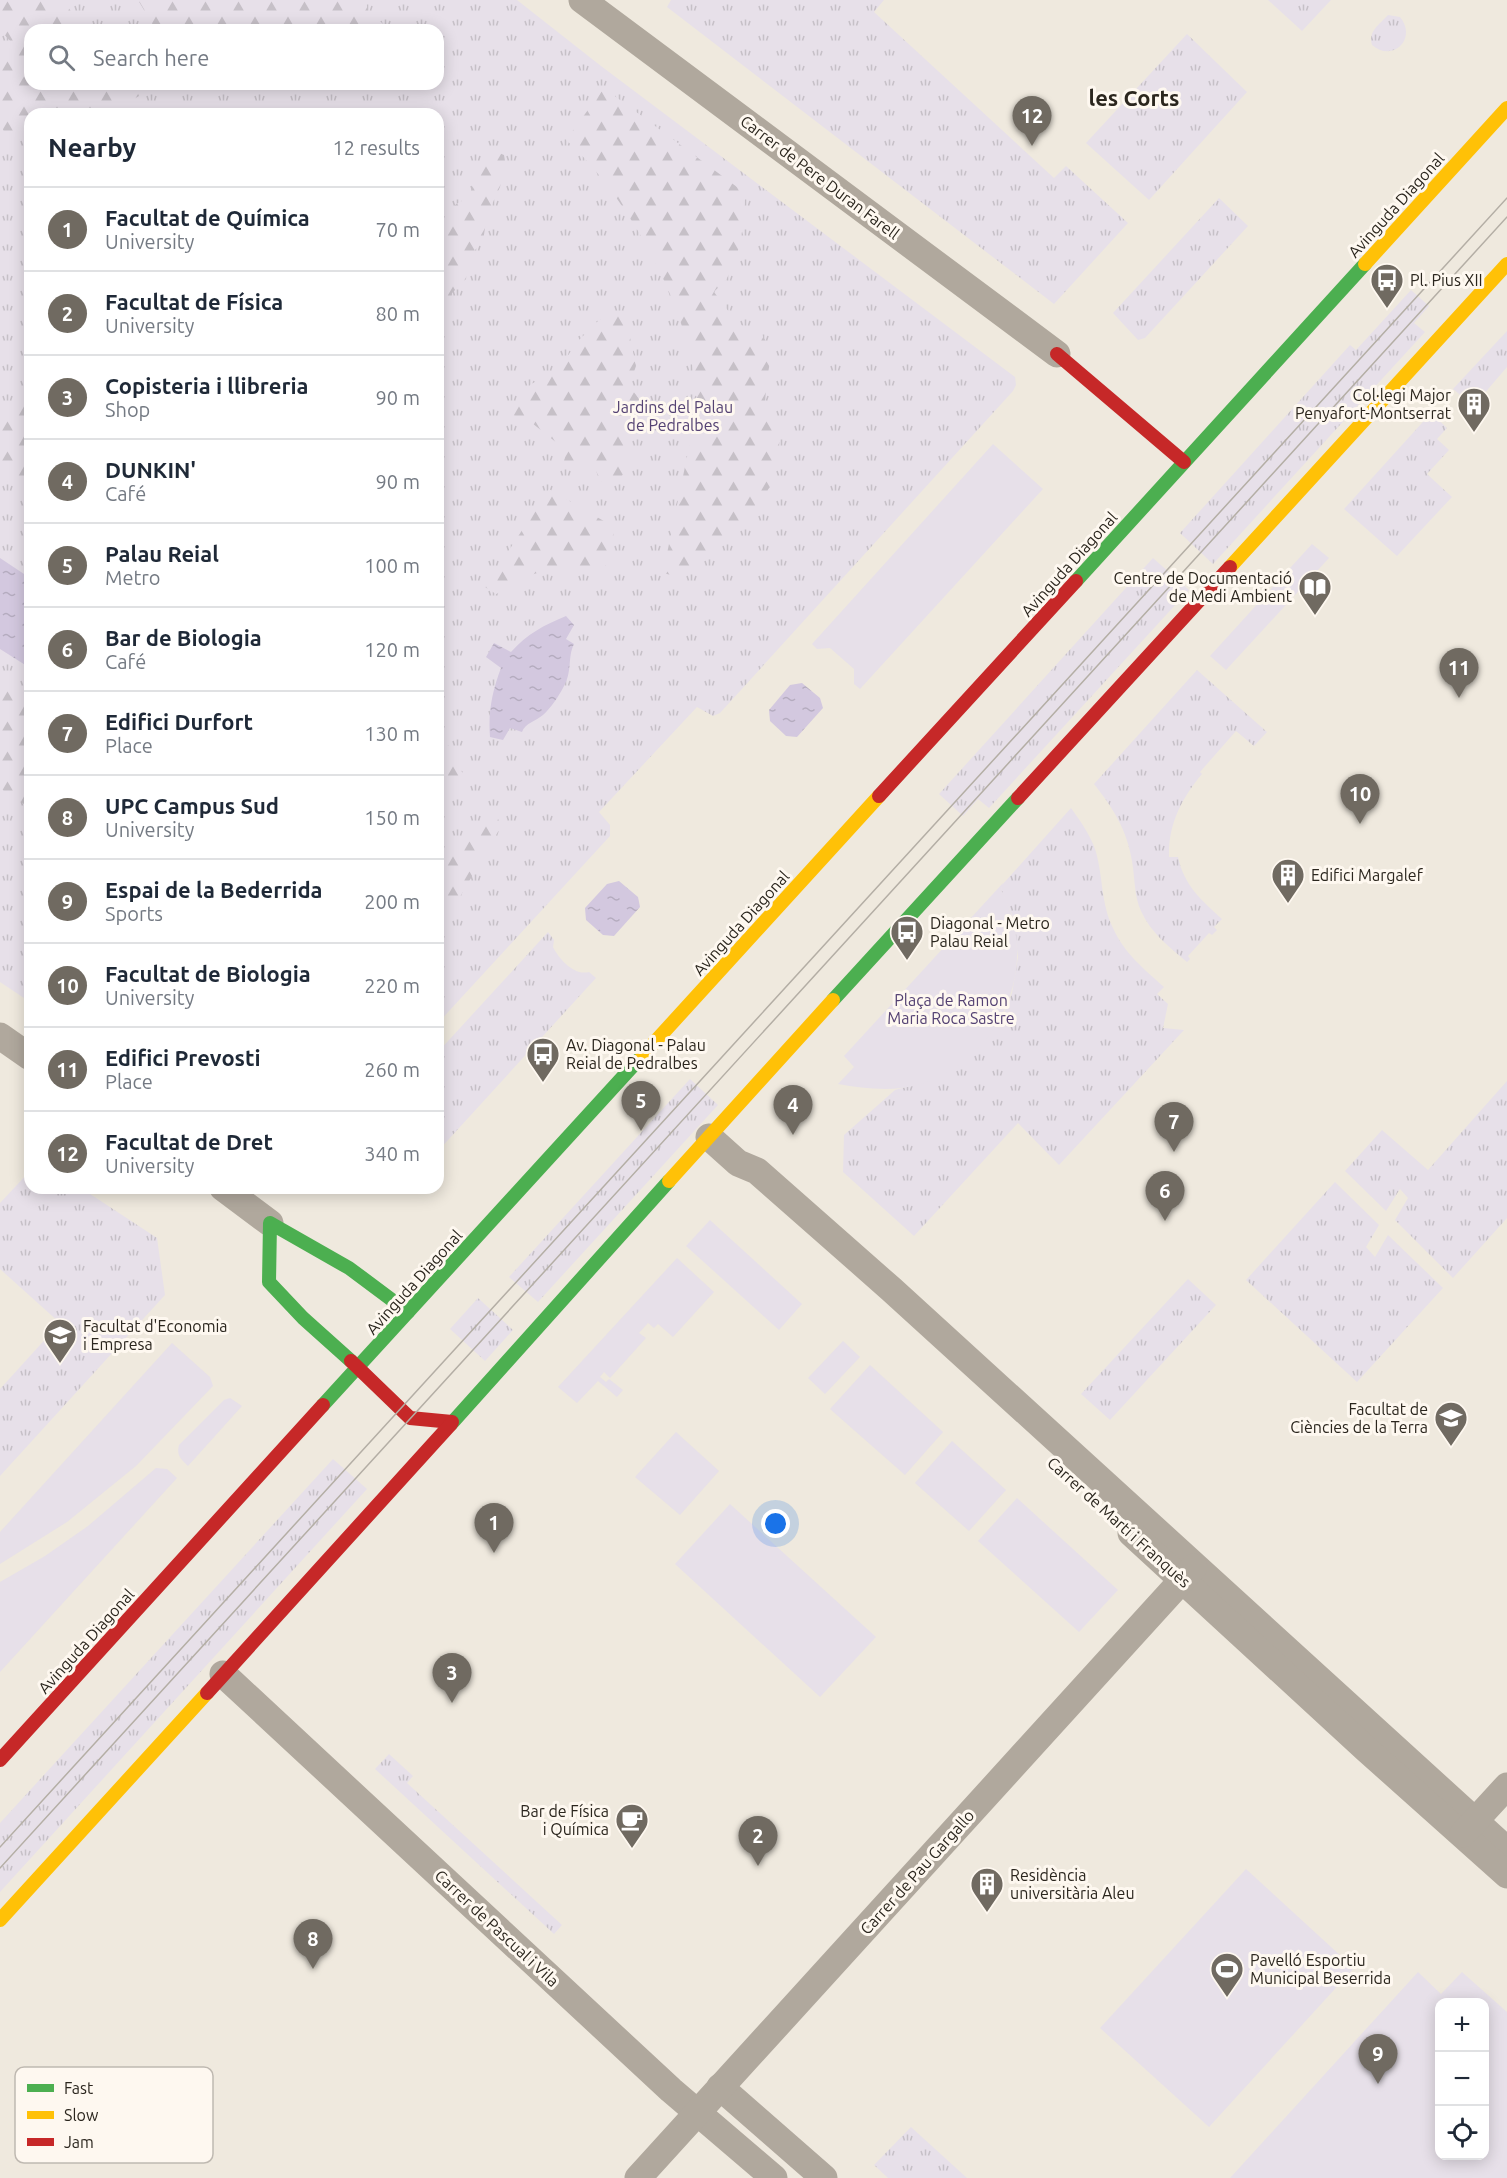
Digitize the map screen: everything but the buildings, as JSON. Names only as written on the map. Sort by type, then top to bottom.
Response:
[{"type":"main road","name":"Avinguda Diagonal","points":[[0,1760],[1507,108]]},
{"type":"main road","points":[[0,1920],[709,1137],[1507,264]]},
{"type":"main road","points":[[1057,354],[1184,462]]},
{"type":"main road","points":[[408,1312],[349,1268],[270,1223],[269,1282],[303,1318],[410,1418],[452,1422]]},
{"type":"street","name":"Carrer de Pere Duran Farell","points":[[582,0],[1057,354]]},
{"type":"street","points":[[0,1036],[24,1053]]},
{"type":"street","name":"Carrer de Martí i Franquès","points":[[709,1137],[738,1163],[749,1185],[1189,1573],[1469,1827],[1507,1875]]},
{"type":"street","points":[[231,1194],[270,1223]]},
{"type":"street","name":"Carrer de Pau Gargallo","points":[[638,2178],[1189,1573]]},
{"type":"street","name":"Carrer de Pascual i Vila","points":[[223,1674],[698,2112],[774,2178]]},
{"type":"street","points":[[1469,1827],[1507,1785]]},
{"type":"street","name":"Carrer de Martí i Franquès","points":[[1469,1827],[1507,1850]]},
{"type":"street","points":[[720,2088],[824,2178]]},
{"type":"green space","name":"Jardins del Palau de Pedralbes","points":[[0,0],[517,0],[601,66],[1015,377],[1016,385],[1013,391],[720,713],[713,716],[697,707],[599,812],[610,825],[610,836],[444,1016],[444,108],[24,108],[24,998],[0,982]]},
{"type":"green space","points":[[0,0],[64,0],[73,15],[74,24],[24,24],[24,90],[136,90],[139,96],[127,103],[103,104],[98,108],[24,108],[24,136],[7,134],[0,126],[0,61],[13,44],[0,30]]},
{"type":"green space","points":[[138,0],[366,0],[368,12],[383,24],[152,24]]},
{"type":"green space","points":[[671,0],[884,0],[874,12],[1054,178],[1066,166],[1128,223],[1054,304],[667,7]]},
{"type":"green space","points":[[1268,0],[1331,0],[1302,31]]},
{"type":"green space","points":[[1388,15],[1400,17],[1405,25],[1406,33],[1400,46],[1387,51],[1372,45],[1371,40],[1375,28]]},
{"type":"green space","points":[[1187,34],[1247,92],[1149,200],[1086,143]]},
{"type":"green space","points":[[604,88],[745,193],[743,225],[736,259],[727,278],[714,292],[738,324],[761,333],[772,352],[765,402],[781,426],[777,466],[770,487],[735,531],[711,556],[688,569],[671,575],[663,573],[694,424],[697,406],[696,390],[691,357],[681,323],[651,254],[611,191],[589,163],[566,140]]},
{"type":"green space","points":[[492,150],[504,155],[500,187],[487,215],[483,241],[468,258],[466,279],[452,293],[450,319],[444,327],[444,232],[448,226],[452,208],[469,195],[480,164]]},
{"type":"green space","points":[[1219,198],[1248,226],[1145,338],[1138,340],[1113,313]]},
{"type":"green space","points":[[1411,290],[1429,306],[1414,323],[1425,332],[1213,564],[1180,533],[1350,345],[1356,350]]},
{"type":"green space","points":[[611,313],[619,313],[628,328],[636,366],[629,386],[640,400],[636,424],[625,451],[629,465],[618,482],[602,482],[592,464],[564,461],[565,457],[557,443],[527,419],[500,412],[502,409],[519,403],[531,384],[557,372],[577,342],[598,321]]},
{"type":"green space","points":[[1507,331],[1507,367],[1483,395],[1479,392],[1470,403],[1453,389]]},
{"type":"green space","points":[[24,400],[24,494],[0,475],[0,413]]},
{"type":"green space","points":[[1431,413],[1447,428],[1437,439],[1449,450],[1427,474],[1452,497],[1397,556],[1344,509]]},
{"type":"green space","points":[[993,444],[1043,489],[860,689],[854,684],[854,669],[830,648],[817,649],[812,644]]},
{"type":"green space","points":[[549,489],[614,527],[609,559],[603,569],[598,572],[561,569],[543,571],[526,577],[496,594],[485,587]]},
{"type":"green space","points":[[1312,544],[1329,558],[1226,670],[1210,656]]},
{"type":"green space","points":[[1153,558],[1189,590],[989,808],[978,799],[963,816],[939,794]]},
{"type":"green space","points":[[1197,670],[1267,732],[1254,746],[1236,731],[1200,772],[1202,774],[1188,792],[1174,823],[1169,857],[1178,857],[1189,884],[1222,919],[1214,927],[1217,930],[1212,935],[1209,933],[1188,956],[1190,959],[1187,962],[1161,939],[1145,919],[1137,899],[1127,839],[1113,811],[1094,784]]},
{"type":"green space","points":[[0,684],[24,700],[24,804],[0,788]]},
{"type":"green space","points":[[444,737],[464,776],[452,790],[444,795]]},
{"type":"green space","points":[[1071,808],[1094,846],[1106,910],[1118,937],[1135,960],[1164,987],[1157,994],[1168,1004],[1163,1028],[1184,1030],[1059,1165],[1018,1123],[914,1236],[843,1172],[844,1135],[895,1090],[931,1080],[957,1066],[1004,1013],[1012,993],[1018,957],[1013,917],[1001,890],[1002,885]]},
{"type":"green space","points":[[498,819],[501,824],[499,830],[457,902],[444,917],[444,854],[493,820]]},
{"type":"green space","name":"Plaça de Ramon Maria Roca Sastre","points":[[1003,883],[1001,890],[1013,919],[1017,948],[1015,977],[1006,1005],[992,1031],[973,1054],[949,1072],[921,1084],[880,1089],[838,1084],[854,1067],[844,1056]]},
{"type":"green space","points":[[548,932],[554,940],[553,947],[563,961],[573,969],[583,973],[589,972],[596,978],[444,1144],[444,1045]]},
{"type":"green space","points":[[690,1079],[718,1105],[538,1302],[509,1277]]},
{"type":"green space","points":[[1507,1081],[1507,1218],[1453,1278],[1395,1220],[1408,1198],[1400,1189],[1386,1211],[1345,1171],[1382,1130],[1428,1170]]},
{"type":"green space","points":[[24,1177],[24,1194],[90,1194],[157,1238],[165,1295],[0,1476],[0,1389],[60,1323],[0,1269],[0,1203]]},
{"type":"green space","points":[[1335,1182],[1379,1225],[1366,1247],[1375,1257],[1388,1235],[1443,1288],[1357,1382],[1246,1280]]},
{"type":"green space","points":[[710,1220],[802,1304],[779,1330],[686,1246]]},
{"type":"green space","points":[[677,1258],[714,1292],[673,1337],[658,1324],[654,1328],[648,1323],[639,1333],[646,1338],[610,1378],[604,1372],[600,1377],[606,1382],[609,1379],[623,1390],[617,1397],[598,1381],[577,1403],[558,1387]]},
{"type":"green space","points":[[1188,1279],[1216,1305],[1110,1420],[1081,1394]]},
{"type":"green space","points":[[478,1298],[513,1330],[485,1361],[450,1329]]},
{"type":"green space","points":[[843,1341],[860,1357],[825,1394],[808,1378]]},
{"type":"green space","points":[[172,1343],[210,1377],[213,1386],[136,1466],[67,1522],[0,1564],[0,1532]]},
{"type":"green space","points":[[870,1365],[943,1432],[905,1475],[830,1409]]},
{"type":"green space","points":[[230,1398],[242,1406],[188,1466],[181,1459],[179,1445],[224,1400]]},
{"type":"green space","points":[[676,1432],[719,1471],[680,1515],[635,1477]]},
{"type":"green space","points":[[952,1441],[1006,1490],[969,1531],[915,1483]]},
{"type":"green space","points":[[333,1459],[367,1489],[0,1892],[0,1823]]},
{"type":"green space","points":[[156,1468],[167,1469],[177,1478],[0,1672],[0,1582],[45,1556],[88,1526]]},
{"type":"green space","points":[[1017,1498],[1118,1590],[1079,1632],[978,1541]]},
{"type":"green space","points":[[730,1504],[876,1637],[820,1697],[675,1564]]},
{"type":"green space","points":[[389,1754],[413,1776],[407,1783],[562,1925],[554,1934],[375,1769]]},
{"type":"green space","name":"Pavelló Esportiu Municipal Beserrida","points":[[1246,1869],[1354,1968],[1209,2127],[1100,2028]]},
{"type":"green space","points":[[1418,1972],[1441,1994],[1462,1972],[1507,2012],[1507,2178],[1230,2178]]},
{"type":"green space","points":[[911,2127],[967,2178],[888,2178],[874,2165]]},
{"type":"water","points":[[0,558],[24,574],[24,664],[0,649]]},
{"type":"water","points":[[566,616],[574,625],[566,639],[574,644],[568,676],[559,695],[546,712],[528,724],[522,732],[510,728],[503,740],[490,737],[491,702],[501,668],[486,657],[494,643],[511,652],[536,631]]},
{"type":"water","points":[[802,683],[820,698],[823,708],[797,737],[786,736],[770,721],[769,710],[790,685]]},
{"type":"water","points":[[619,881],[638,897],[640,907],[614,936],[603,935],[586,920],[585,908],[607,884]]},
{"type":"tram line","points":[[0,1847],[1507,198]]},
{"type":"tram line","points":[[0,1868],[1507,217]]},
{"type":"traffic: fast","points":[[1076,581],[1365,264]]},
{"type":"traffic: fast","points":[[833,1000],[1018,798]]},
{"type":"traffic: fast","points":[[323,1405],[642,1056]]},
{"type":"traffic: fast","points":[[451,1424],[669,1181]]},
{"type":"traffic: fast","points":[[351,1361],[303,1318],[269,1282],[270,1223],[349,1268],[408,1312]]},
{"type":"traffic: slow","points":[[1365,264],[1507,108]]},
{"type":"traffic: slow","points":[[1230,567],[1507,264]]},
{"type":"traffic: slow","points":[[642,1056],[879,796]]},
{"type":"traffic: slow","points":[[669,1181],[833,1000]]},
{"type":"traffic: slow","points":[[0,1920],[207,1693]]},
{"type":"traffic: jam","points":[[1057,354],[1184,462]]},
{"type":"traffic: jam","points":[[1018,798],[1230,567]]},
{"type":"traffic: jam","points":[[879,796],[1076,581]]},
{"type":"traffic: jam","points":[[351,1361],[410,1418],[452,1422]]},
{"type":"traffic: jam","points":[[0,1760],[323,1405]]},
{"type":"traffic: jam","points":[[207,1693],[451,1424]]},
{"type":"place","name":"Facultat de Dret","points":[[1032,146]]},
{"type":"place","name":"Pl. Pius XII","points":[[1387,309]]},
{"type":"place","name":"Col·legi Major Penyafort-Montserrat","points":[[1474,433]]},
{"type":"place","name":"Centre de Documentació de Medi Ambient","points":[[1315,616]]},
{"type":"place","name":"Edifici Prevosti","points":[[1459,698]]},
{"type":"place","name":"Facultat de Biologia","points":[[1360,824]]},
{"type":"place","name":"Edifici Margalef","points":[[1288,904]]},
{"type":"place","name":"Diagonal - Metro Palau Reial","points":[[907,961]]},
{"type":"place","name":"Av. Diagonal - Palau Reial de Pedralbes","points":[[543,1083]]},
{"type":"place","name":"Palau Reial","points":[[641,1131]]},
{"type":"place","name":"DUNKIN'","points":[[793,1135]]},
{"type":"place","name":"Edifici Durfort","points":[[1174,1152]]},
{"type":"place","name":"Bar de Biologia","points":[[1165,1221]]},
{"type":"place","name":"Facultat d'Economia i Empresa","points":[[60,1364]]},
{"type":"place","name":"Facultat de Ciències de la Terra","points":[[1451,1447]]},
{"type":"place","name":"Facultat de Química","points":[[494,1553]]},
{"type":"place","name":"Copisteria i llibreria","points":[[452,1703]]},
{"type":"place","name":"Bar de Física i Química","points":[[632,1849]]},
{"type":"place","name":"Facultat de Física","points":[[758,1866]]},
{"type":"place","name":"Residència universitària Aleu","points":[[987,1913]]},
{"type":"place","name":"UPC Campus Sud","points":[[313,1969]]},
{"type":"place","name":"Pavelló Esportiu Municipal Beserrida","points":[[1227,1998]]},
{"type":"place","name":"Espai de la Bederrida","points":[[1378,2084]]},
{"type":"district","name":"les Corts","points":[[1134,98]]}]
